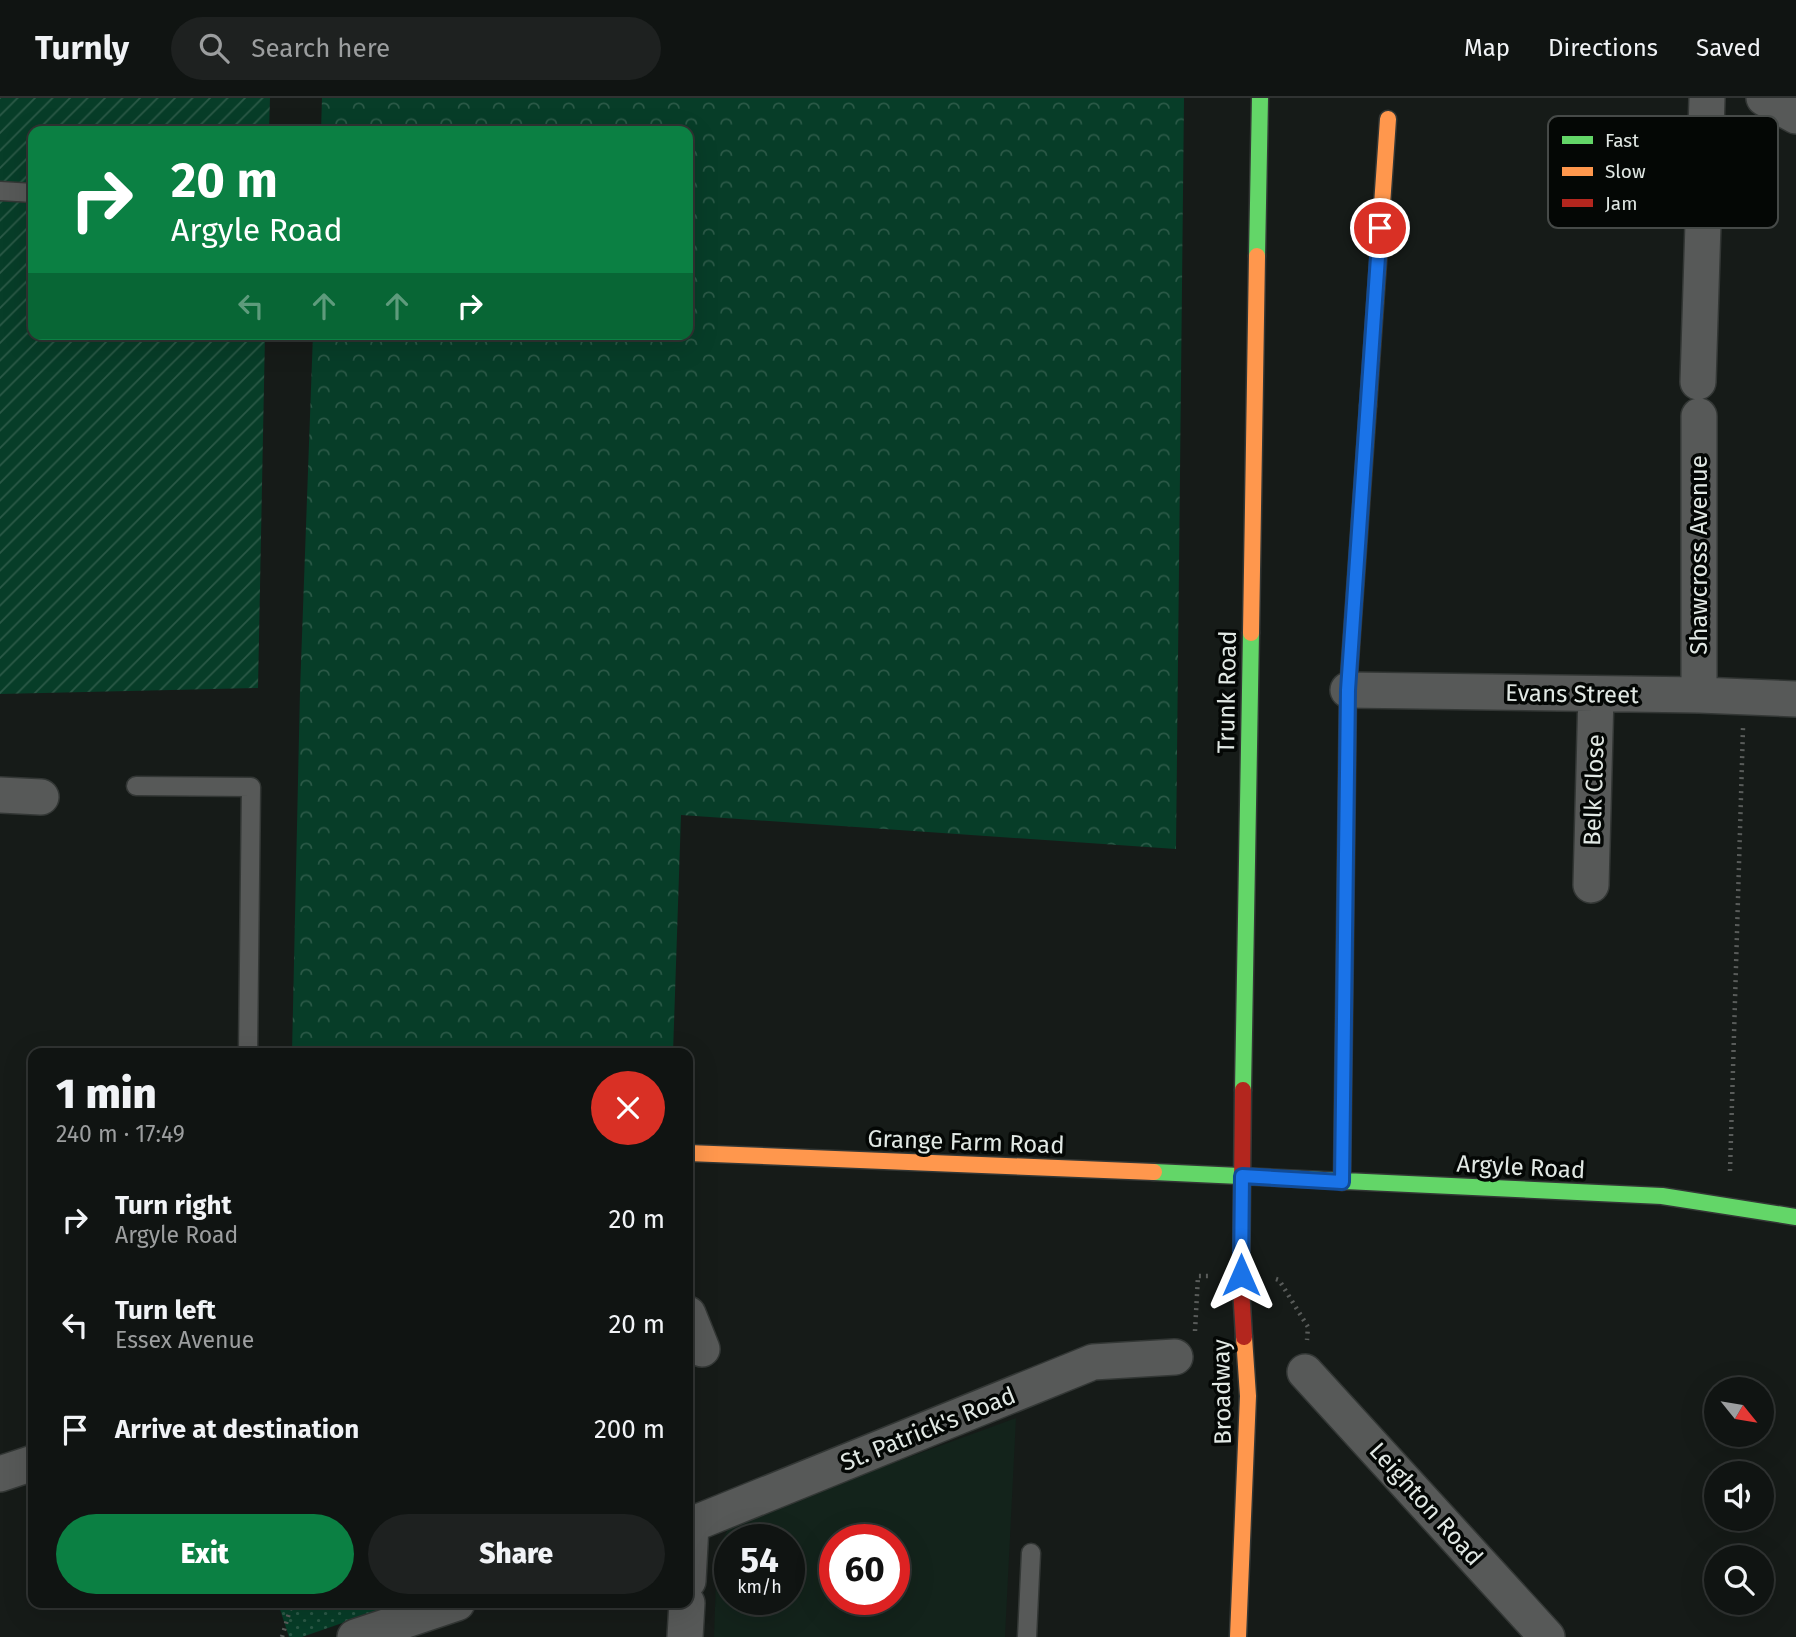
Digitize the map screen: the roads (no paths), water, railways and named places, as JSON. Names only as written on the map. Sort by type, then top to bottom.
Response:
[{"type":"street","name":"Trunk Road","points":[[1241,1287],[1260,98]]},
{"type":"street","name":"Shawcross Avenue","points":[[1707,98],[1707,116]]},
{"type":"street","points":[[1764,98],[1796,116]]},
{"type":"street","points":[[1342,1182],[1348,690],[1388,119]]},
{"type":"street","name":"Shawcross Avenue","points":[[1699,695],[1699,399],[1704,228]]},
{"type":"street","name":"Evans Street","points":[[1348,690],[1796,699]]},
{"type":"street","name":"Belk Close","points":[[1591,885],[1596,694]]},
{"type":"street","points":[[0,796],[41,797]]},
{"type":"street","name":"Grange Farm Road","points":[[693,1153],[1242,1176]]},
{"type":"street","name":"Argyle Road","points":[[1242,1176],[1662,1196],[1796,1217]]},
{"type":"street","name":"Broadway","points":[[1230,1362],[1241,1287]]},
{"type":"street","name":"Broadway","points":[[1238,1637],[1248,1396],[1241,1287]]},
{"type":"street","points":[[693,1326],[702,1349]]},
{"type":"street","name":"St. Patrick's Road","points":[[693,1523],[1093,1362],[1175,1357]]},
{"type":"street","name":"Leighton Road","points":[[1305,1372],[1547,1637]]},
{"type":"street","points":[[0,1474],[28,1466]]},
{"type":"street","points":[[355,1637],[442,1608]]},
{"type":"street","points":[[685,1637],[687,1608]]},
{"type":"lane","points":[[0,191],[28,193]]},
{"type":"lane","points":[[136,786],[251,787],[248,1048]]},
{"type":"lane","points":[[1027,1637],[1031,1553]]}]
